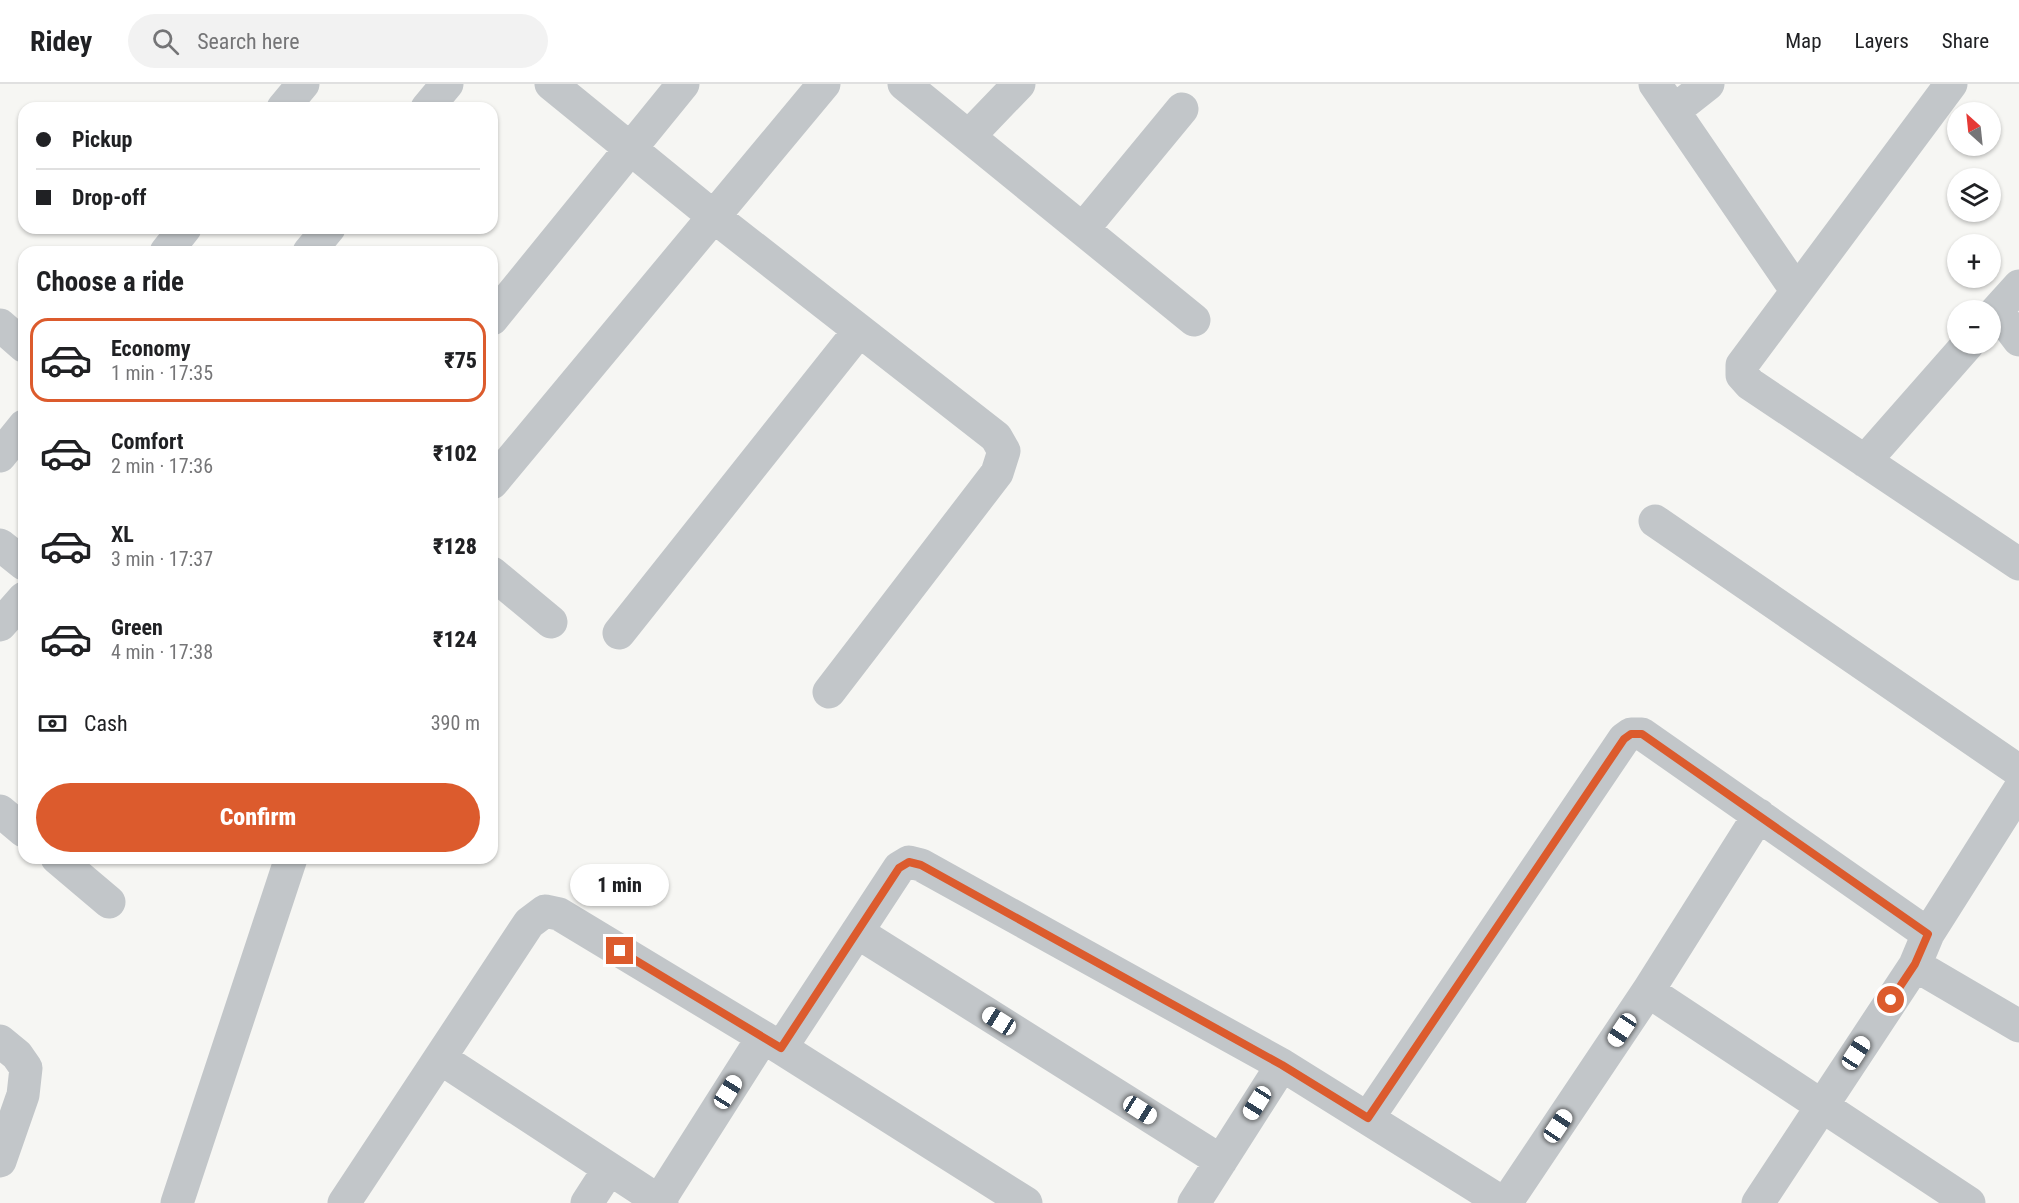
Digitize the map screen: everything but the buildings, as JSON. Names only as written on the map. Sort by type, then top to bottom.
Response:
[{"type":"street","points":[[288,102],[303,84]]},
{"type":"street","points":[[432,102],[447,84]]},
{"type":"street","points":[[551,84],[713,216],[996,437],[1004,451],[997,473],[829,692]]},
{"type":"street","points":[[498,312],[683,84]]},
{"type":"street","points":[[498,476],[824,84]]},
{"type":"street","points":[[904,84],[970,135],[1194,320]]},
{"type":"street","points":[[970,135],[1018,84]]},
{"type":"street","points":[[1655,84],[1675,110],[1796,290]]},
{"type":"street","points":[[1675,110],[1708,84]]},
{"type":"street","points":[[1951,84],[1742,365],[1742,375],[1750,384],[2019,564]]},
{"type":"street","points":[[1083,229],[1182,109]]},
{"type":"street","points":[[171,246],[180,234]]},
{"type":"street","points":[[314,246],[324,234]]},
{"type":"street","points":[[2001,307],[2019,286]]},
{"type":"street","points":[[2001,322],[2019,339]]},
{"type":"street","points":[[0,325],[18,341]]},
{"type":"street","points":[[619,633],[859,331]]},
{"type":"street","points":[[1865,461],[1959,354]]},
{"type":"street","points":[[0,456],[18,434]]},
{"type":"street","points":[[1655,521],[2019,771]]},
{"type":"street","points":[[0,545],[18,559]]},
{"type":"street","points":[[498,578],[551,622]]},
{"type":"street","points":[[0,625],[18,605]]},
{"type":"street","points":[[1368,1118],[1624,739],[1631,734],[1642,734],[1928,934]]},
{"type":"street","points":[[1758,1203],[1915,964],[1928,934],[2019,790]]},
{"type":"street","points":[[0,811],[18,826]]},
{"type":"street","points":[[440,1058],[660,1202],[772,1042],[857,932],[899,868],[909,862],[921,865],[1282,1065],[1505,1203],[1648,991],[1759,815]]},
{"type":"street","points":[[64,864],[109,902]]},
{"type":"street","points":[[177,1203],[289,864]]},
{"type":"street","points":[[344,1203],[529,923],[545,911],[559,914],[772,1042],[1026,1203]]},
{"type":"street","points":[[857,932],[1221,1161]]},
{"type":"street","points":[[1915,964],[2019,1026]]},
{"type":"street","points":[[1648,991],[1969,1203]]},
{"type":"street","points":[[0,1041],[16,1055],[26,1068],[23,1095],[0,1161]]},
{"type":"street","points":[[1194,1203],[1282,1065]]},
{"type":"street","points":[[587,1203],[609,1169]]},
{"type":"route","points":[[620,951],[781,1048],[899,868],[909,862],[921,865],[966,889],[1282,1065],[1368,1118],[1624,739],[1631,734],[1642,734],[1928,934],[1915,964],[1891,1000]]}]
